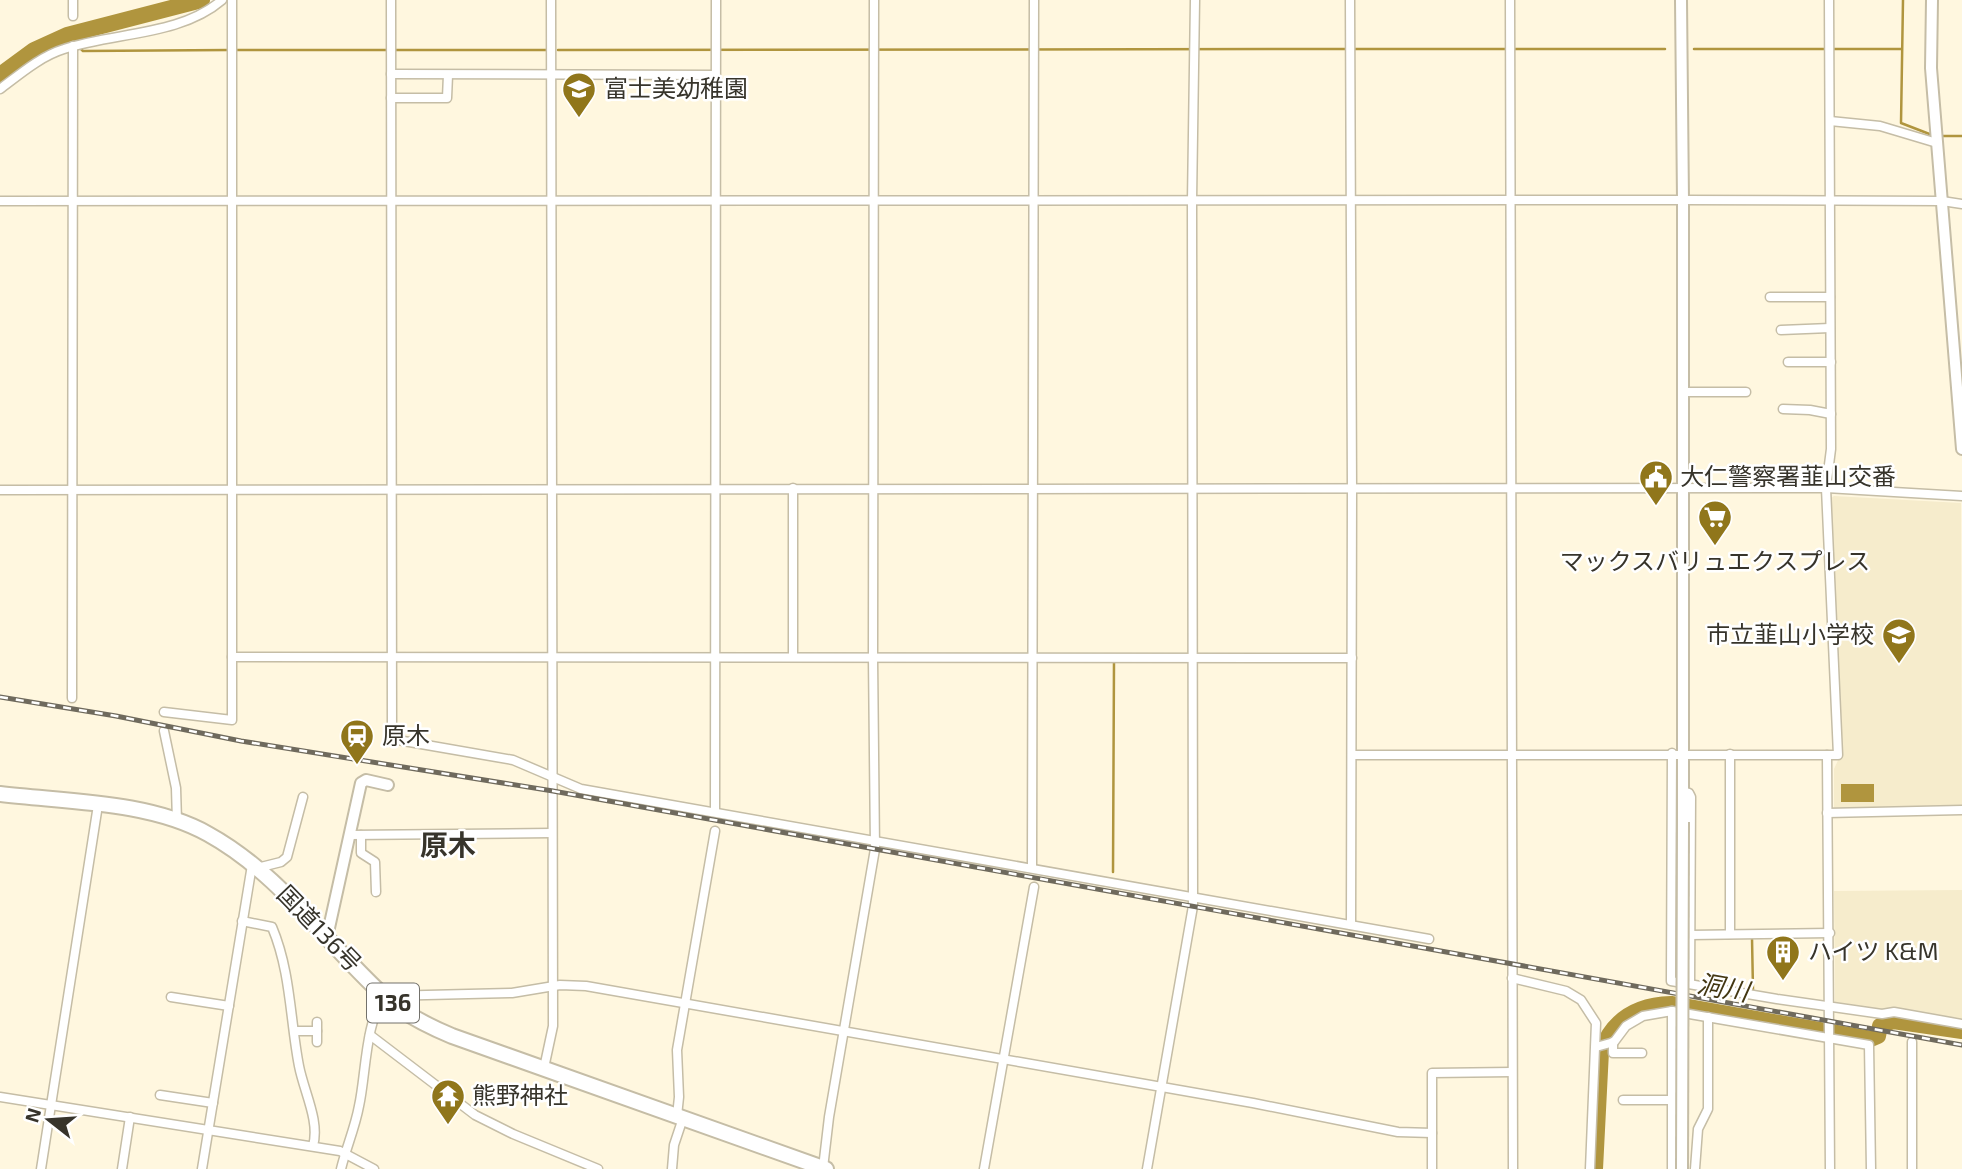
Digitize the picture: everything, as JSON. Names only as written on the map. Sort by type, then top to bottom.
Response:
[{"type":"highway","name":"国道136号","points":[[0,794],[128,809],[177,821],[207,833],[255,866],[385,996],[408,1014],[435,1029],[825,1168]]},
{"type":"street","points":[[73,0],[73,16]]},
{"type":"street","points":[[0,89],[47,56],[73,46],[174,24],[211,10],[222,0]]},
{"type":"street","points":[[164,712],[232,720],[232,0]]},
{"type":"street","points":[[391,0],[392,739],[513,760],[582,789],[1429,939]]},
{"type":"street","points":[[544,1068],[553,1034],[551,0]]},
{"type":"street","points":[[715,811],[716,0]]},
{"type":"street","points":[[825,1168],[829,1117],[875,840],[874,0]]},
{"type":"street","points":[[1032,867],[1034,0]]},
{"type":"street","points":[[1147,1169],[1193,916],[1194,897],[1192,201],[1195,0]]},
{"type":"street","points":[[1350,0],[1351,925]]},
{"type":"street","points":[[1510,0],[1513,1169]]},
{"type":"street","points":[[1681,0],[1682,488],[1671,981],[1962,1024]]},
{"type":"street","points":[[1352,755],[1838,754],[1826,488],[1831,449],[1829,0]]},
{"type":"street","points":[[1933,0],[1931,68],[1957,333],[1962,449]]},
{"type":"street","points":[[72,698],[73,46]]},
{"type":"street","points":[[391,74],[715,75]]},
{"type":"street","points":[[391,97],[447,98],[448,75]]},
{"type":"street","points":[[1830,121],[1880,126],[1937,143]]},
{"type":"street","points":[[0,201],[1830,200],[1942,201],[1962,204]]},
{"type":"street","points":[[1770,297],[1830,297]]},
{"type":"street","points":[[1781,330],[1830,328]]},
{"type":"street","points":[[1787,362],[1830,362]]},
{"type":"street","points":[[1682,392],[1746,392]]},
{"type":"street","points":[[1783,409],[1831,414]]},
{"type":"street","points":[[793,488],[793,657]]},
{"type":"street","points":[[0,490],[1826,488],[1962,496]]},
{"type":"street","points":[[232,657],[1352,657]]},
{"type":"street","points":[[164,731],[176,788],[177,821]]},
{"type":"street","points":[[1678,753],[1683,791],[1682,1169]]},
{"type":"street","points":[[1730,754],[1730,934]]},
{"type":"street","points":[[1827,755],[1830,1169]]},
{"type":"street","points":[[327,937],[355,835],[363,781],[388,785]]},
{"type":"street","points":[[1683,791],[1691,797],[1690,984]]},
{"type":"street","points":[[202,1169],[242,921],[255,866],[285,860],[303,797]]},
{"type":"street","points":[[41,1169],[99,805]]},
{"type":"street","points":[[1827,813],[1962,810]]},
{"type":"street","points":[[672,1169],[680,1117],[677,1051],[715,831]]},
{"type":"street","points":[[355,835],[552,834]]},
{"type":"street","points":[[355,835],[362,853],[375,862],[376,892]]},
{"type":"street","points":[[984,1169],[1034,887]]},
{"type":"street","points":[[242,921],[272,927],[282,956],[299,1066],[315,1129],[313,1146]]},
{"type":"street","points":[[1690,935],[1830,933]]},
{"type":"street","points":[[1512,978],[1548,985],[1574,995],[1587,1007],[1596,1023],[1590,1169]]},
{"type":"street","points":[[341,1169],[359,1105],[370,1035],[379,1005],[385,996],[512,993],[552,987],[586,986],[1253,1103],[1398,1132],[1432,1133]]},
{"type":"street","points":[[171,997],[229,1006]]},
{"type":"street","points":[[1597,1047],[1611,1043],[1634,1020],[1651,1013],[1672,1010],[1871,1046],[1871,1169]]},
{"type":"street","points":[[1672,1010],[1672,1169]]},
{"type":"street","points":[[1695,1169],[1698,1129],[1708,1109],[1708,1017]]},
{"type":"street","points":[[295,1031],[317,1026],[317,1042]]},
{"type":"street","points":[[370,1035],[475,1115],[513,1134],[598,1169]]},
{"type":"street","points":[[1912,1042],[1912,1169]]},
{"type":"street","points":[[1611,1043],[1613,1053],[1642,1053]]},
{"type":"street","points":[[1432,1169],[1432,1073],[1512,1072]]},
{"type":"street","points":[[160,1095],[213,1103]]},
{"type":"street","points":[[0,1097],[313,1146],[345,1153],[373,1169]]},
{"type":"street","points":[[1623,1100],[1672,1100]]},
{"type":"street","points":[[121,1169],[130,1117]]},
{"type":"shaded area","name":"市立韮山小学校","points":[[1834,496],[1961,503],[1962,807],[1834,809],[1834,769],[1840,756],[1827,501]]},
{"type":"shaded area","points":[[1841,784],[1874,784],[1874,802],[1841,802]]},
{"type":"shaded area","points":[[1962,890],[1962,1021],[1835,1002],[1834,891]]},
{"type":"waterway","points":[[0,75],[34,50],[67,35],[202,0]]},
{"type":"waterway","points":[[1903,0],[1901,123],[1932,135]]},
{"type":"waterway","points":[[67,35],[83,51],[229,50]]},
{"type":"waterway","points":[[558,50],[1347,49]]},
{"type":"waterway","points":[[1354,49],[1665,49]]},
{"type":"waterway","points":[[1694,49],[1901,49]]},
{"type":"waterway","points":[[235,50],[547,50]]},
{"type":"waterway","points":[[1939,136],[1962,136]]},
{"type":"waterway","points":[[1113,872],[1114,660]]},
{"type":"waterway","points":[[1752,938],[1753,990]]},
{"type":"waterway","name":"洞川","points":[[1595,1169],[1601,1051],[1619,1022],[1647,1007],[1671,1004],[1871,1039],[1878,1036],[1880,1026],[1893,1021],[1962,1031]]},
{"type":"railway","points":[[0,697],[116,716],[241,741],[553,791],[1962,1045]]},
{"type":"place","name":"富士美幼稚園","points":[[579,119]]},
{"type":"place","name":"大仁警察署韮山交番","points":[[1656,507]]},
{"type":"place","name":"マックスバリュエクスプレス","points":[[1715,547]]},
{"type":"place","name":"市立韮山小学校","points":[[1899,665]]},
{"type":"place","name":"原木","points":[[357,766]]},
{"type":"place","name":"ハイツ K&M","points":[[1783,982]]},
{"type":"place","name":"熊野神社","points":[[448,1126]]},
{"type":"district","name":"原木","points":[[448,845]]}]
